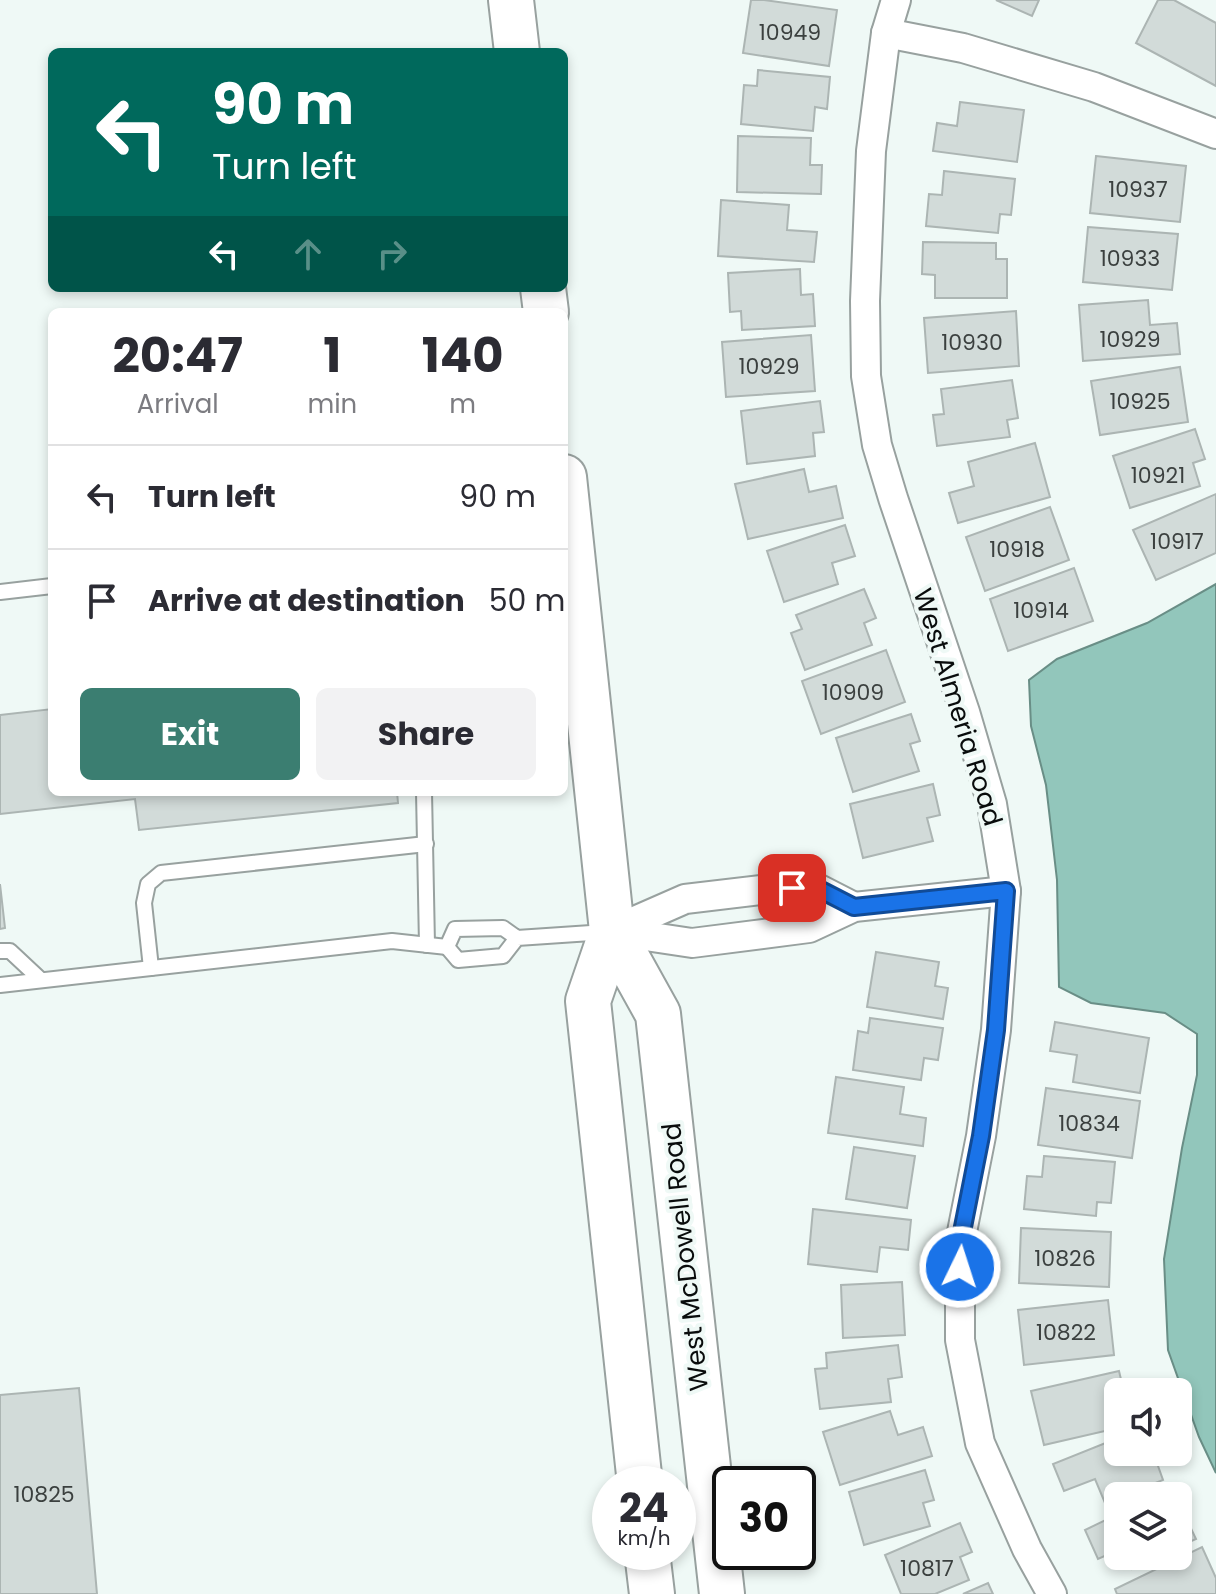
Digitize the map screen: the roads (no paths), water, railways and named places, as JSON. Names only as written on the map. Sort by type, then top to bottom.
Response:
[{"type":"main road","points":[[511,0],[517,48]]},
{"type":"main road","name":"West McDowell Road","points":[[568,515],[612,931],[658,1014],[722,1594]]},
{"type":"main road","name":"West McDowell Road","points":[[612,931],[588,1001],[638,1466]]},
{"type":"main road","points":[[649,1570],[652,1594]]},
{"type":"street","name":"West Almeria Road","points":[[896,0],[886,33],[871,151],[865,301],[866,376],[877,445],[992,804],[1006,891],[996,1030],[981,1136],[960,1242],[960,1340],[980,1443],[1027,1549],[1052,1594]]},
{"type":"street","points":[[886,33],[963,48],[1094,87],[1216,134]]},
{"type":"street","points":[[612,931],[685,899],[769,889],[815,887],[854,907]]},
{"type":"street","points":[[612,931],[692,943],[809,928],[854,907],[1006,891]]},
{"type":"lane","points":[[0,592],[48,586]]},
{"type":"lane","points":[[424,796],[427,945]]},
{"type":"lane","points":[[151,968],[144,903],[148,884],[161,873],[426,844]]},
{"type":"lane","points":[[447,947],[455,929],[503,928],[517,938],[612,931]]},
{"type":"lane","points":[[0,985],[392,941],[447,947],[458,960],[503,956],[517,938]]},
{"type":"lane","points":[[0,951],[10,951],[41,980]]}]
